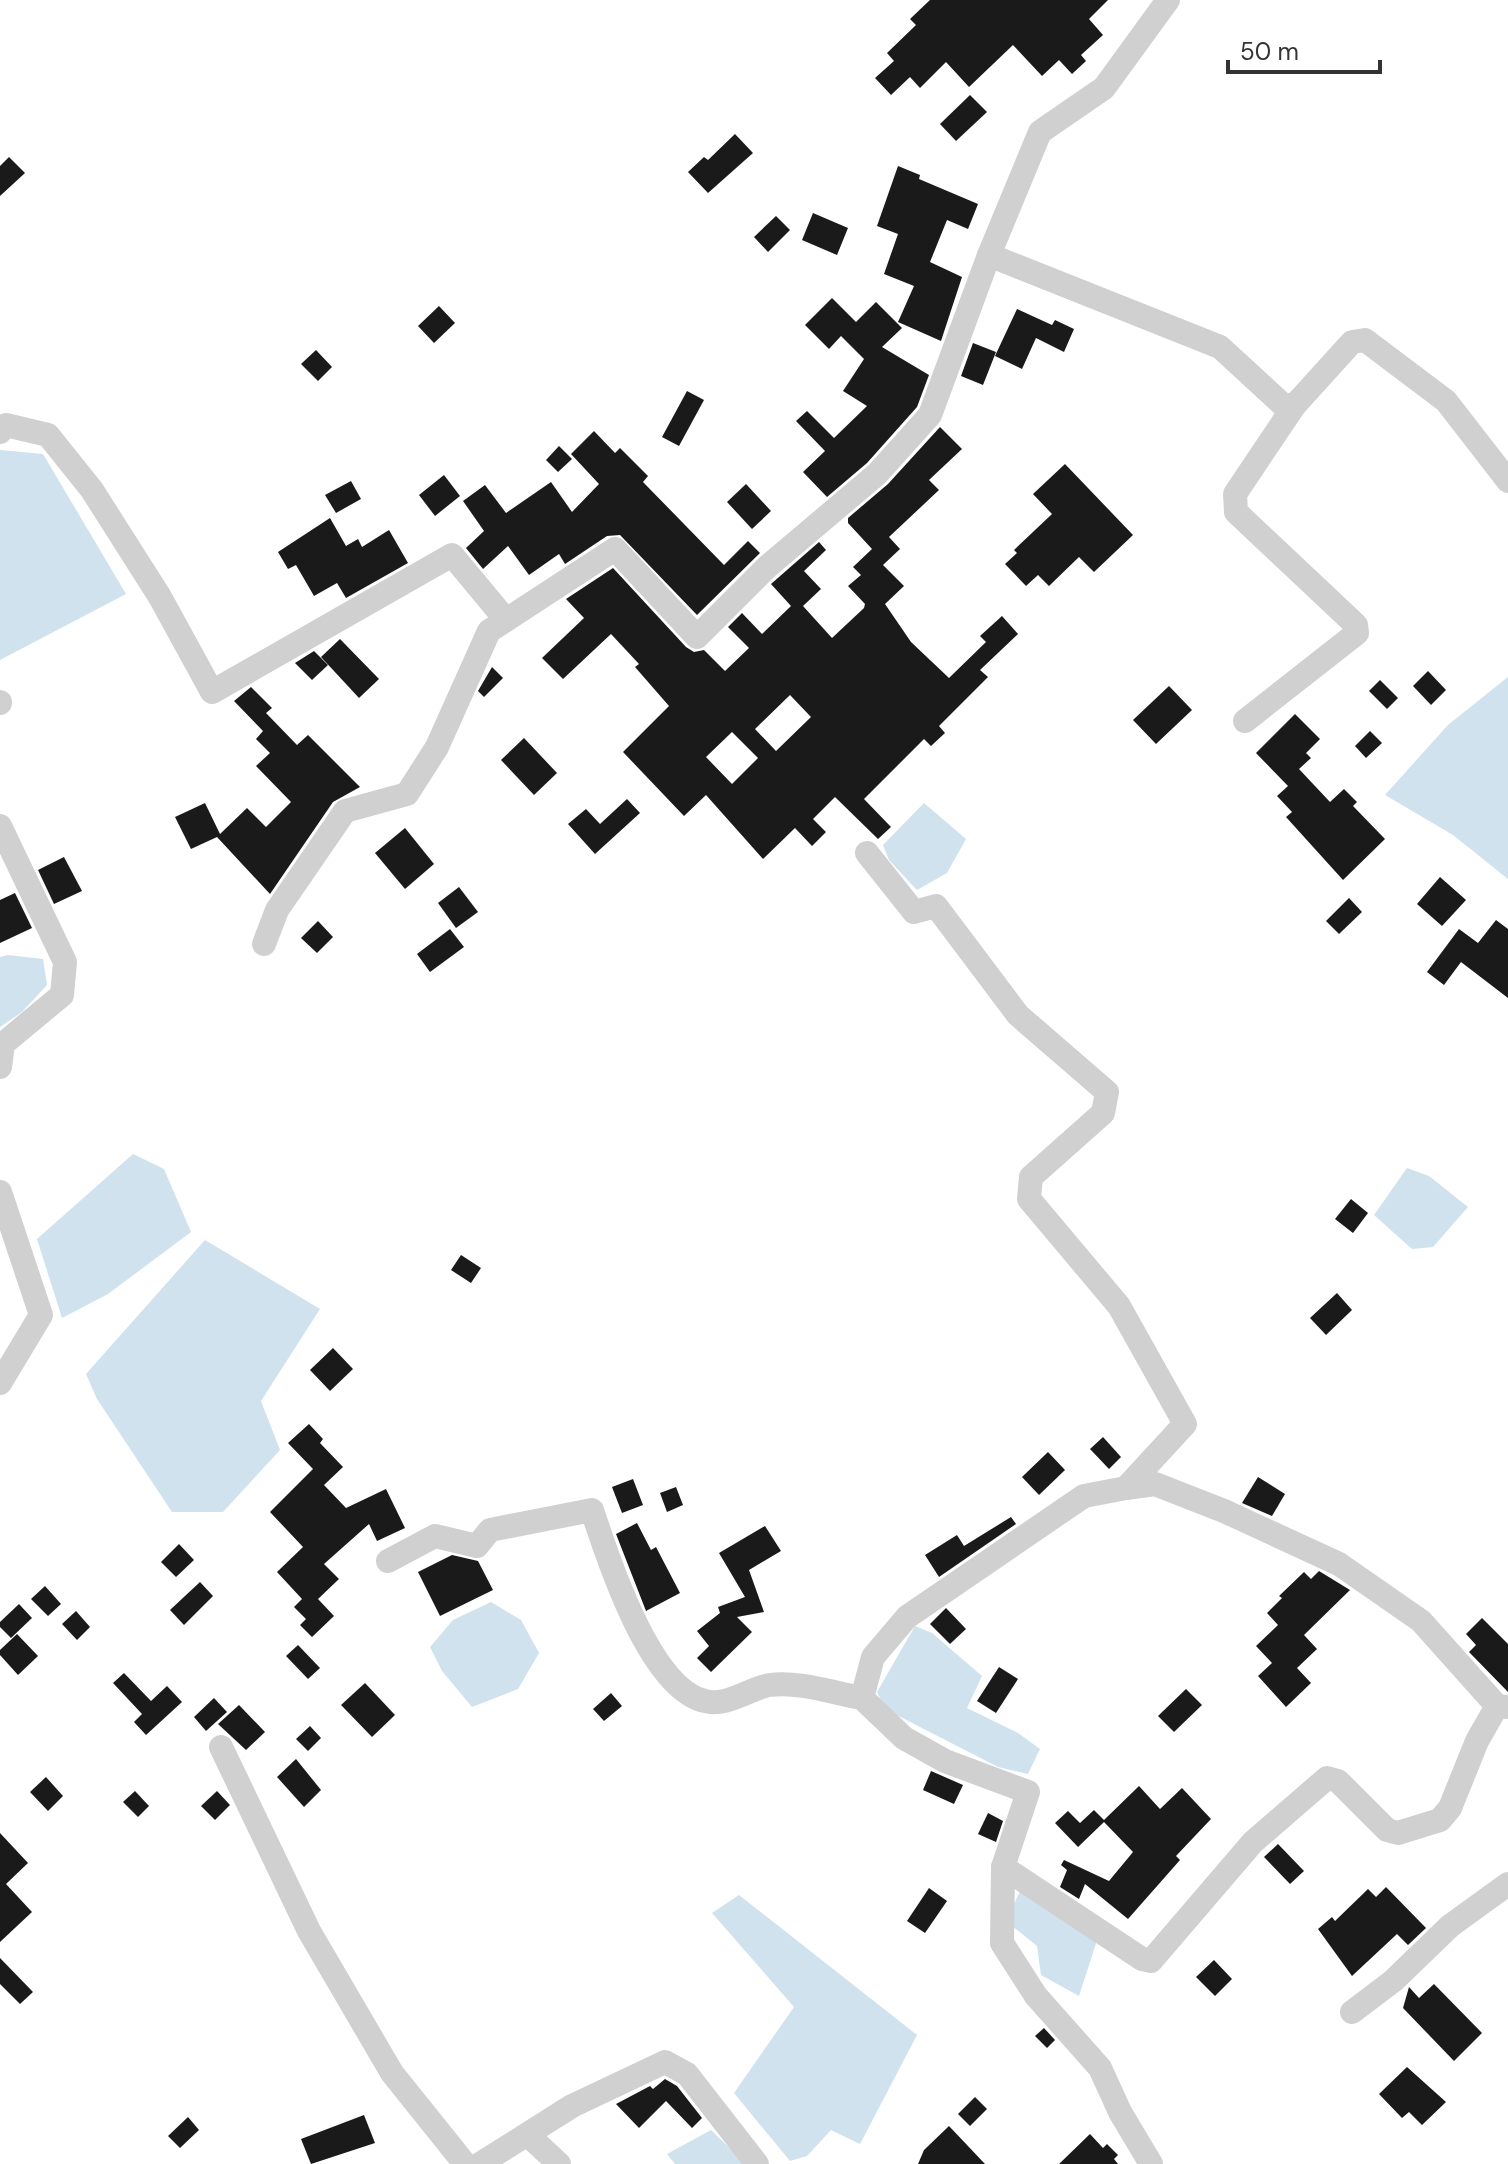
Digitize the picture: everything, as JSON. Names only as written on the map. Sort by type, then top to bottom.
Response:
[{"type":"street","points":[[264,944],[277,910],[345,811],[407,794],[437,747],[489,631],[615,549],[697,637],[767,567],[877,474],[930,415],[989,255],[1040,132],[1070,115],[1104,88],[1168,0]]},
{"type":"street","points":[[989,255],[1220,347],[1282,404],[1294,406]]},
{"type":"street","points":[[1245,721],[1357,633],[1356,625],[1236,512],[1233,503],[1235,494],[1294,406],[1352,342],[1365,340],[1446,401],[1508,481]]},
{"type":"street","points":[[0,432],[6,425],[48,435],[57,446],[92,490],[160,597],[212,692],[452,555],[506,620]]},
{"type":"street","points":[[0,826],[65,962],[62,995],[3,1044],[0,1067]]},
{"type":"street","points":[[867,853],[914,912],[936,906],[1018,1015],[1107,1092],[1103,1113],[1031,1177],[1029,1199],[1119,1306],[1185,1424],[1126,1488]]},
{"type":"street","points":[[0,1192],[41,1315],[0,1383]]},
{"type":"street","points":[[862,1698],[873,1657],[907,1617],[1084,1496],[1155,1484],[1224,1511],[1339,1564],[1421,1621],[1502,1707],[1477,1741],[1450,1808],[1440,1820],[1398,1833],[1387,1830],[1338,1781],[1327,1778],[1253,1842],[1151,1961],[1142,1959],[1003,1867]]},
{"type":"street","points":[[388,1561],[435,1536],[477,1546],[490,1530],[592,1510],[609,1564],[640,1633],[669,1677],[694,1695],[706,1702],[771,1685],[862,1698],[904,1738],[931,1754],[1028,1792],[1003,1867],[1002,1943],[1036,1996],[1100,2068],[1120,2112],[1151,2164]]},
{"type":"street","points":[[221,1747],[316,1944],[392,2073],[465,2164]]},
{"type":"street","points":[[1352,2012],[1393,1981],[1450,1926],[1508,1884]]},
{"type":"street","points":[[480,2164],[529,2136],[572,2106],[665,2062],[687,2074],[757,2164]]},
{"type":"street","points":[[529,2136],[559,2164]]},
{"type":"water","points":[[0,450],[43,454],[126,594],[0,660]]},
{"type":"water","points":[[1508,677],[1508,879],[1453,835],[1385,795],[1448,725]]},
{"type":"water","points":[[924,803],[966,839],[947,873],[917,890],[889,860],[883,845]]},
{"type":"water","points":[[0,957],[43,959],[47,985],[22,1012],[0,1027]]},
{"type":"water","points":[[133,1154],[164,1169],[191,1232],[108,1294],[62,1318],[37,1239]]},
{"type":"water","points":[[1407,1168],[1429,1176],[1468,1207],[1433,1247],[1412,1249],[1374,1215]]},
{"type":"water","points":[[205,1240],[320,1309],[261,1401],[280,1450],[223,1512],[172,1512],[97,1399],[86,1374]]},
{"type":"water","points":[[491,1602],[521,1620],[539,1653],[518,1689],[472,1707],[442,1671],[430,1647],[453,1620]]},
{"type":"water","points":[[915,1626],[932,1633],[982,1676],[967,1708],[1018,1733],[1040,1749],[1028,1774],[998,1767],[885,1709],[877,1692]]},
{"type":"water","points":[[1021,1889],[1100,1931],[1079,1996],[1041,1975],[1037,1946],[1006,1921]]},
{"type":"water","points":[[739,1895],[917,2035],[860,2144],[831,2130],[807,2156],[790,2161],[734,2093],[794,2007],[712,1913]]},
{"type":"water","points":[[711,2130],[746,2164],[675,2164],[667,2154]]},
{"type":"building","points":[[930,0],[1108,0],[1089,19],[1103,35],[1081,55],[1086,61],[1072,74],[1059,60],[1042,76],[1013,45],[969,87],[946,62],[920,88],[910,77],[891,95],[875,78],[894,61],[887,53],[916,25],[910,19]]},
{"type":"building","points":[[970,95],[987,112],[956,141],[940,124]]},
{"type":"building","points":[[735,134],[753,153],[708,193],[688,172],[704,157],[708,160]]},
{"type":"building","points":[[9,157],[25,173],[0,196],[0,166]]},
{"type":"building","points":[[898,166],[920,175],[919,179],[978,204],[968,229],[947,220],[930,262],[962,277],[941,341],[898,322],[914,286],[884,274],[898,234],[877,226]]},
{"type":"building","points":[[813,213],[848,228],[837,255],[802,240]]},
{"type":"building","points":[[776,216],[790,230],[768,252],[754,237]]},
{"type":"building","points":[[832,298],[856,322],[876,302],[902,328],[882,347],[929,375],[917,407],[867,463],[827,497],[803,472],[825,451],[796,421],[807,411],[834,438],[867,406],[843,391],[864,359],[841,336],[829,349],[805,325]]},
{"type":"building","points":[[439,306],[455,323],[434,343],[418,326]]},
{"type":"building","points":[[1017,309],[1052,325],[1055,320],[1074,329],[1064,352],[1036,338],[1022,369],[995,356]]},
{"type":"building","points":[[973,343],[996,352],[983,385],[961,376]]},
{"type":"building","points":[[316,350],[332,367],[318,381],[301,364]]},
{"type":"building","points":[[687,391],[704,400],[679,446],[662,437]]},
{"type":"building","points":[[940,427],[962,449],[929,480],[939,490],[889,537],[900,549],[883,565],[904,586],[885,604],[911,642],[949,678],[986,642],[980,636],[1002,616],[1018,634],[980,670],[988,677],[939,726],[945,733],[931,746],[924,739],[864,799],[891,827],[878,839],[835,797],[813,819],[826,832],[812,846],[795,828],[763,859],[706,795],[684,816],[623,752],[669,706],[635,667],[639,664],[611,634],[563,679],[542,658],[584,618],[566,599],[613,568],[686,647],[694,652],[704,650],[725,671],[749,648],[728,627],[742,613],[762,634],[791,606],[771,584],[819,542],[826,550],[804,571],[821,589],[803,606],[832,638],[865,604],[848,586],[861,575],[853,567],[872,549],[848,523],[848,518],[888,484]],"holes":[[[790,695],[811,717],[776,751],[755,729]],[[732,732],[758,758],[732,784],[706,757]]]},
{"type":"building","points":[[594,431],[615,453],[620,448],[648,476],[643,482],[724,565],[748,541],[760,553],[697,615],[620,535],[607,536],[565,564],[559,554],[529,575],[508,546],[483,569],[466,548],[484,531],[463,501],[485,485],[506,513],[551,482],[572,512],[599,484],[571,454]]},
{"type":"building","points":[[559,446],[572,459],[558,472],[546,460]]},
{"type":"building","points":[[1065,464],[1133,535],[1094,572],[1079,557],[1049,586],[1038,575],[1026,586],[1005,564],[1017,553],[1014,550],[1052,514],[1033,494]]},
{"type":"building","points":[[444,475],[460,496],[435,516],[419,495]]},
{"type":"building","points":[[351,481],[361,499],[336,513],[325,495]]},
{"type":"building","points":[[746,484],[771,511],[752,529],[727,502]]},
{"type":"building","points":[[330,518],[346,546],[358,539],[362,547],[389,530],[408,563],[346,598],[337,583],[314,596],[296,565],[288,569],[278,552]]},
{"type":"building","points":[[340,639],[379,679],[359,698],[321,657]]},
{"type":"building","points":[[314,651],[328,665],[312,680],[295,663]]},
{"type":"building","points":[[492,667],[503,678],[484,697],[478,691]]},
{"type":"building","points":[[1428,671],[1446,690],[1431,705],[1413,686]]},
{"type":"building","points":[[1380,680],[1398,698],[1387,709],[1369,691]]},
{"type":"building","points":[[1169,686],[1192,710],[1156,744],[1133,720]]},
{"type":"building","points":[[251,687],[272,708],[266,713],[297,745],[308,735],[360,787],[333,802],[270,894],[217,837],[191,849],[175,817],[205,803],[220,834],[247,808],[266,827],[291,802],[256,766],[270,753],[256,739],[263,731],[234,701]]},
{"type":"building","points":[[1295,714],[1320,739],[1306,753],[1311,758],[1299,769],[1330,802],[1344,789],[1357,802],[1353,806],[1385,839],[1343,880],[1286,817],[1292,812],[1277,796],[1288,786],[1256,753]]},
{"type":"building","points":[[1370,731],[1382,743],[1366,758],[1355,746]]},
{"type":"building","points":[[524,738],[557,773],[534,795],[501,760]]},
{"type":"building","points":[[627,799],[640,813],[595,854],[568,824],[586,809],[600,824]]},
{"type":"building","points":[[405,828],[434,864],[405,889],[375,853]]},
{"type":"building","points":[[64,857],[82,891],[54,904],[38,870]]},
{"type":"building","points":[[1440,877],[1466,900],[1442,926],[1417,904]]},
{"type":"building","points":[[459,887],[478,912],[456,928],[438,903]]},
{"type":"building","points":[[15,893],[32,928],[0,943],[0,900]]},
{"type":"building","points":[[1349,898],[1362,912],[1339,934],[1326,921]]},
{"type":"building","points":[[1496,920],[1508,929],[1508,998],[1461,962],[1444,985],[1427,972],[1459,929],[1478,943]]},
{"type":"building","points":[[318,921],[333,937],[317,953],[301,938]]},
{"type":"building","points":[[450,929],[464,947],[430,972],[417,954]]},
{"type":"building","points":[[1351,1199],[1368,1213],[1353,1233],[1335,1219]]},
{"type":"building","points":[[461,1255],[481,1268],[471,1283],[451,1270]]},
{"type":"building","points":[[1337,1293],[1352,1310],[1326,1335],[1310,1318]]},
{"type":"building","points":[[333,1348],[353,1369],[330,1391],[310,1370]]},
{"type":"building","points":[[309,1424],[323,1439],[320,1443],[343,1467],[324,1485],[346,1508],[386,1489],[405,1528],[377,1541],[369,1524],[324,1564],[339,1579],[318,1599],[334,1616],[312,1637],[300,1625],[306,1619],[294,1607],[302,1599],[277,1572],[303,1547],[270,1512],[313,1469],[288,1443]]},
{"type":"building","points":[[1103,1437],[1121,1457],[1109,1469],[1090,1449]]},
{"type":"building","points":[[1048,1452],[1065,1470],[1039,1495],[1022,1477]]},
{"type":"building","points":[[1258,1477],[1285,1494],[1272,1516],[1242,1503]]},
{"type":"building","points":[[633,1479],[643,1505],[622,1513],[612,1487]]},
{"type":"building","points":[[676,1487],[683,1505],[667,1512],[660,1493]]},
{"type":"building","points":[[1011,1517],[1016,1524],[939,1577],[925,1555],[957,1535],[964,1546]]},
{"type":"building","points":[[637,1523],[651,1550],[656,1547],[680,1593],[646,1611],[616,1534]]},
{"type":"building","points":[[765,1526],[781,1551],[749,1570],[764,1612],[737,1617],[752,1632],[711,1672],[697,1658],[709,1646],[697,1631],[720,1613],[718,1607],[745,1597],[719,1553]]},
{"type":"building","points":[[179,1544],[194,1560],[176,1577],[161,1562]]},
{"type":"building","points":[[452,1555],[478,1561],[493,1590],[440,1616],[418,1572]]},
{"type":"building","points":[[1319,1571],[1350,1590],[1304,1635],[1317,1649],[1297,1668],[1311,1683],[1286,1707],[1258,1676],[1272,1663],[1256,1646],[1278,1625],[1267,1613],[1282,1598],[1279,1596],[1304,1572],[1311,1579]]},
{"type":"building","points":[[200,1582],[213,1596],[184,1625],[170,1610]]},
{"type":"building","points":[[45,1586],[61,1604],[48,1616],[31,1599]]},
{"type":"building","points":[[19,1604],[32,1618],[11,1638],[0,1627],[0,1622]]},
{"type":"building","points":[[946,1608],[966,1629],[950,1644],[930,1624]]},
{"type":"building","points":[[76,1611],[90,1627],[77,1640],[62,1624]]},
{"type":"building","points":[[1482,1618],[1508,1644],[1508,1692],[1469,1652],[1476,1645],[1466,1634]]},
{"type":"building","points":[[17,1634],[38,1656],[18,1675],[0,1655],[0,1650]]},
{"type":"building","points":[[298,1645],[320,1668],[308,1679],[286,1656]]},
{"type":"building","points":[[999,1667],[1018,1679],[996,1713],[977,1701]]},
{"type":"building","points":[[124,1673],[151,1701],[167,1686],[182,1702],[146,1735],[134,1722],[142,1714],[113,1683]]},
{"type":"building","points":[[365,1683],[395,1715],[372,1737],[341,1705]]},
{"type":"building","points":[[1186,1689],[1202,1705],[1174,1732],[1158,1716]]},
{"type":"building","points":[[611,1693],[622,1706],[604,1721],[593,1709]]},
{"type":"building","points":[[214,1698],[227,1712],[206,1731],[194,1717]]},
{"type":"building","points":[[239,1705],[265,1732],[246,1750],[218,1724]]},
{"type":"building","points":[[310,1726],[321,1738],[308,1751],[296,1739]]},
{"type":"building","points":[[296,1759],[321,1790],[304,1807],[277,1777]]},
{"type":"building","points":[[931,1771],[963,1785],[954,1804],[923,1790]]},
{"type":"building","points":[[46,1777],[63,1796],[48,1811],[30,1792]]},
{"type":"building","points":[[1139,1786],[1160,1809],[1182,1788],[1211,1819],[1176,1856],[1180,1860],[1128,1919],[1085,1884],[1079,1899],[1060,1887],[1067,1870],[1061,1865],[1064,1860],[1109,1881],[1133,1852],[1104,1822],[1078,1847],[1055,1823],[1068,1811],[1080,1823],[1094,1810],[1104,1820]]},
{"type":"building","points":[[135,1791],[149,1806],[138,1817],[123,1802]]},
{"type":"building","points":[[217,1791],[230,1805],[215,1820],[201,1806]]},
{"type":"building","points":[[988,1813],[1003,1821],[996,1842],[978,1834]]},
{"type":"building","points":[[0,1833],[28,1863],[6,1884],[32,1912],[0,1942]]},
{"type":"building","points":[[1278,1844],[1304,1871],[1290,1884],[1264,1857]]},
{"type":"building","points":[[1386,1887],[1426,1928],[1408,1945],[1397,1934],[1352,1976],[1318,1929],[1332,1917],[1335,1921],[1368,1889],[1376,1897]]},
{"type":"building","points":[[929,1888],[947,1901],[925,1933],[907,1921]]},
{"type":"building","points":[[0,1958],[33,1992],[20,2004],[0,1984]]},
{"type":"building","points":[[1214,1960],[1232,1979],[1215,1996],[1196,1977]]},
{"type":"building","points":[[1434,1984],[1482,2033],[1454,2061],[1403,2008],[1409,1987],[1419,1998]]},
{"type":"building","points":[[1044,2028],[1055,2040],[1047,2048],[1035,2036]]},
{"type":"building","points":[[1407,2067],[1446,2102],[1422,2125],[1409,2112],[1402,2118],[1379,2094]]},
{"type":"building","points":[[665,2079],[677,2086],[702,2118],[692,2128],[666,2101],[639,2128],[616,2104],[650,2086],[653,2089]]},
{"type":"building","points":[[975,2097],[987,2109],[970,2126],[958,2114]]},
{"type":"building","points":[[364,2115],[375,2143],[311,2164],[301,2139]]},
{"type":"building","points":[[188,2117],[199,2130],[180,2148],[168,2136]]},
{"type":"building","points":[[949,2126],[985,2164],[918,2164],[924,2150]]},
{"type":"building","points":[[1090,2134],[1103,2148],[1107,2144],[1118,2155],[1114,2159],[1118,2164],[1059,2164]]}]
